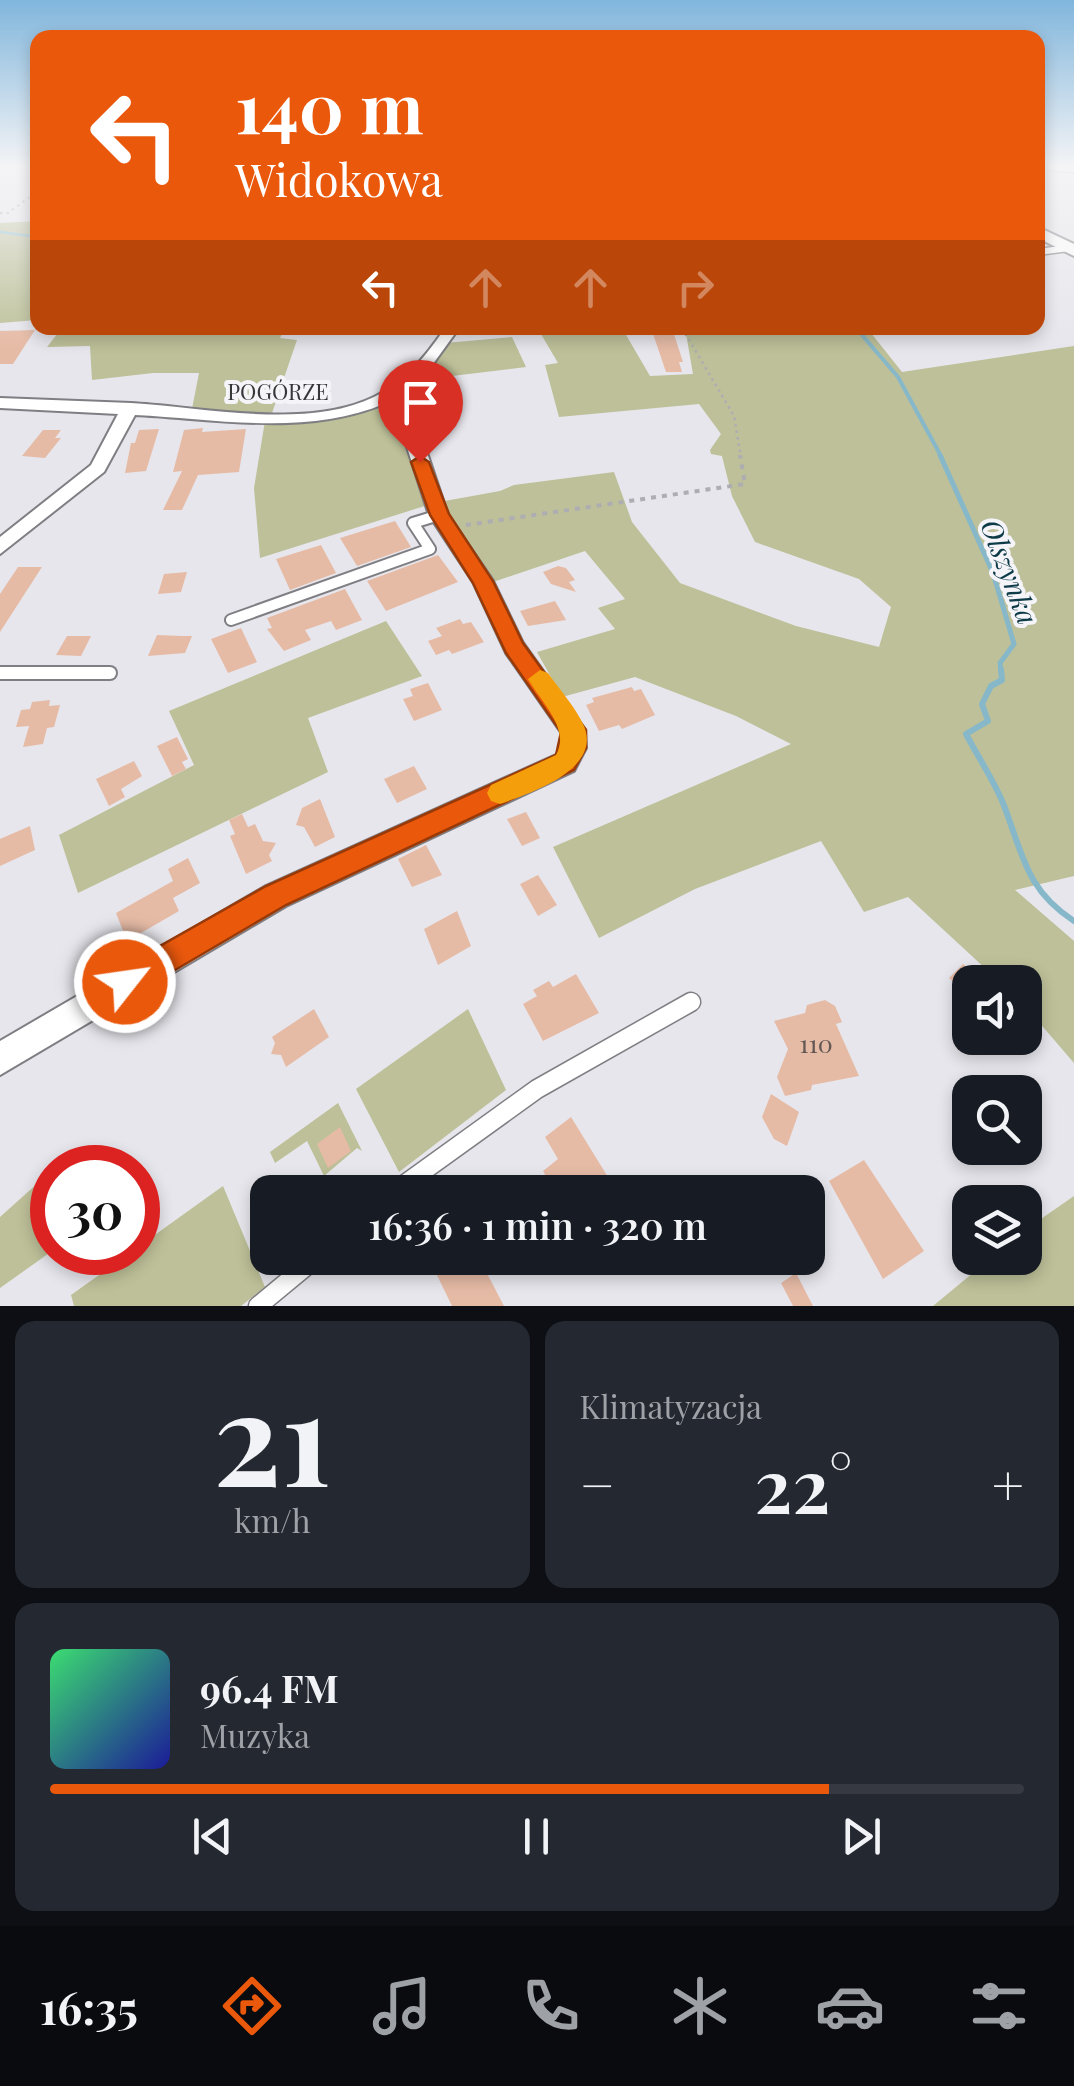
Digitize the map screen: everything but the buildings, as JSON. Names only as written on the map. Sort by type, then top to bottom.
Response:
[{"type":"street","points":[[1045,236],[1071,249]]},
{"type":"street","name":"POGÓRZE","points":[[0,403],[306,418],[351,412],[391,397],[447,335]]},
{"type":"street","points":[[0,1059],[276,896],[565,763],[574,748],[574,730],[514,647],[483,581],[443,521],[412,438],[391,397]]},
{"type":"street","points":[[0,548],[98,468],[130,408]]},
{"type":"lane","points":[[1045,251],[1071,249]]},
{"type":"lane","points":[[231,620],[430,549],[414,523],[443,521]]},
{"type":"lane","points":[[0,673],[110,673]]},
{"type":"lane","points":[[416,1175],[501,1110],[691,1002]]},
{"type":"lane","points":[[258,1306],[295,1275]]},
{"type":"path","points":[[443,521],[745,484],[734,416],[686,335]]},
{"type":"green space","points":[[0,226],[30,226],[30,321],[0,323]]},
{"type":"green space","points":[[56,335],[282,335],[280,338],[297,340],[272,413],[192,409],[199,373],[153,373],[92,380],[90,346],[47,347]]},
{"type":"green space","points":[[542,335],[626,335],[650,376],[693,374],[686,335],[873,335],[902,372],[1074,346],[1074,876],[1015,890],[1074,941],[1074,1063],[1042,1026],[1042,965],[982,965],[908,897],[864,912],[821,841],[695,889],[599,938],[553,847],[791,744],[736,716],[635,677],[562,697],[537,652],[615,629],[598,608],[625,599],[585,551],[490,583],[439,502],[514,485],[614,472],[632,522],[680,583],[796,626],[879,647],[891,607],[859,579],[755,542],[732,496],[722,456],[711,454],[721,434],[699,404],[559,417],[545,365],[558,363]]},
{"type":"green space","points":[[512,337],[526,367],[419,380],[445,343]]},
{"type":"green space","points":[[385,403],[395,415],[431,504],[260,558],[254,488],[265,421],[322,420]]},
{"type":"green space","points":[[386,621],[422,676],[308,718],[328,772],[78,893],[59,835],[194,765],[169,711]]},
{"type":"green space","points":[[468,1009],[506,1090],[399,1172],[356,1089]]},
{"type":"green space","points":[[338,1103],[362,1151],[357,1148],[325,1175],[307,1141],[275,1163],[270,1152]]},
{"type":"green space","points":[[223,1186],[250,1251],[250,1275],[260,1275],[265,1287],[241,1306],[74,1306],[71,1295],[99,1275],[160,1275],[160,1231]]},
{"type":"green space","points":[[30,1190],[30,1267],[0,1288],[0,1217]]},
{"type":"green space","points":[[1074,1196],[1074,1306],[933,1306],[970,1275],[1042,1275],[1042,1218]]},
{"type":"waterway","points":[[0,232],[30,236]]},
{"type":"waterway","name":"Olszynka","points":[[862,335],[898,377],[942,458]]},
{"type":"waterway","name":"Olszynka","points":[[940,455],[993,573],[1014,644],[1000,663],[1001,671]]},
{"type":"waterway","name":"Olszynka","points":[[1001,669],[1002,680],[991,686],[982,704],[988,721],[966,734],[999,794],[1035,883],[1074,921]]},
{"type":"slow traffic","points":[[500,793],[565,763],[574,748],[574,730],[540,679]]},
{"type":"route","points":[[125,982],[276,896],[565,763],[574,748],[574,730],[514,647],[483,581],[439,515],[420,462]]}]
